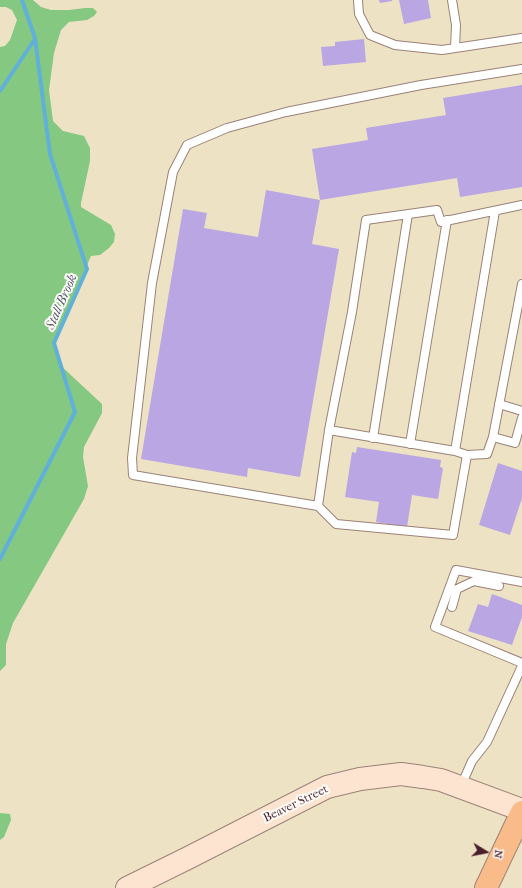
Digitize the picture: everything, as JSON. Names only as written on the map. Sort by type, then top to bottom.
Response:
[{"type":"main road","points":[[486,888],[522,812]]},
{"type":"main road","points":[[500,888],[522,812]]},
{"type":"street","name":"Beaver Street","points":[[127,888],[326,787],[360,779],[401,774],[441,780],[522,812]]},
{"type":"lane","points":[[358,0],[359,14],[370,35],[395,45],[442,50],[522,38]]},
{"type":"lane","points":[[452,0],[456,25],[455,48]]},
{"type":"lane","points":[[467,455],[453,535],[336,524],[318,506],[134,475],[132,458],[152,283],[172,172],[187,145],[227,128],[286,112],[414,86],[522,69]]},
{"type":"lane","points":[[318,506],[329,430],[352,312],[366,220],[437,210],[441,222],[522,205]]},
{"type":"lane","points":[[455,451],[495,211]]},
{"type":"lane","points":[[373,438],[408,214]]},
{"type":"lane","points":[[410,444],[447,220]]},
{"type":"lane","points":[[329,430],[455,451],[467,455],[487,454],[493,437],[522,284]]},
{"type":"lane","points":[[499,404],[522,411]]},
{"type":"lane","points":[[493,437],[515,443],[522,418]]},
{"type":"lane","points":[[460,787],[472,760],[487,742],[522,665],[435,627],[456,570],[522,582]]},
{"type":"lane","points":[[452,607],[457,590],[474,581],[499,586]]},
{"type":"green space","points":[[0,0],[33,0],[41,7],[51,10],[93,8],[97,12],[94,16],[87,20],[69,22],[61,30],[54,53],[49,90],[53,121],[63,131],[84,136],[90,148],[90,161],[81,207],[111,225],[115,234],[114,242],[109,248],[100,255],[91,256],[56,335],[56,353],[59,364],[102,404],[102,413],[84,447],[83,457],[88,486],[84,499],[13,623],[6,644],[6,665],[0,671],[0,47],[5,46],[10,40],[17,20],[12,10],[6,7],[0,7]]},
{"type":"green space","points":[[0,813],[10,814],[11,820],[4,837],[0,840]]},
{"type":"building","points":[[379,0],[392,0],[392,1],[380,3]]},
{"type":"building","points":[[399,0],[428,0],[431,18],[404,24]]},
{"type":"building","points":[[364,39],[366,62],[323,66],[321,47],[335,46],[335,42]]},
{"type":"building","points":[[522,85],[522,187],[460,197],[457,178],[320,200],[312,149],[368,140],[366,128],[446,115],[443,98]]},
{"type":"building","points":[[266,190],[320,200],[312,244],[339,249],[300,477],[248,468],[247,477],[141,459],[183,209],[207,213],[204,228],[258,237]]},
{"type":"building","points":[[357,447],[441,460],[440,467],[443,468],[438,499],[412,495],[407,527],[376,522],[379,502],[345,497],[352,452],[356,453]]},
{"type":"building","points":[[498,463],[522,471],[522,498],[510,535],[479,525]]},
{"type":"building","points":[[492,594],[522,605],[522,617],[512,645],[468,631],[478,604],[488,607]]},
{"type":"waterway","name":"Stall Brook","points":[[0,559],[75,412],[54,343],[87,269],[50,154],[35,38],[22,0]]},
{"type":"waterway","name":"Stall Brook","points":[[0,91],[35,39]]}]
